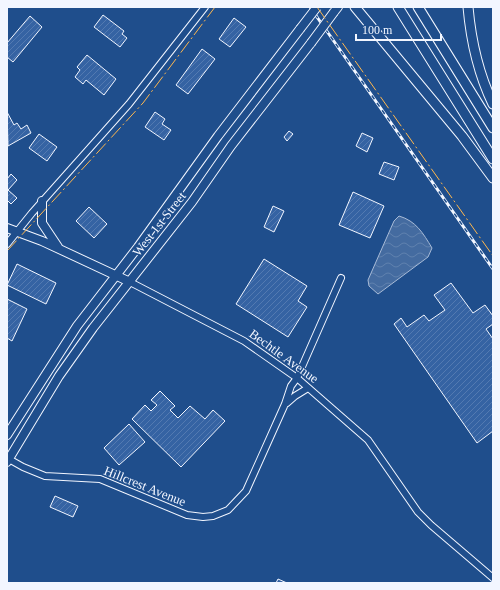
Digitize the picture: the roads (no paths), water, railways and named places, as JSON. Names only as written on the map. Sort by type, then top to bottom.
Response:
[{"type":"highway","points":[[355,7],[462,136],[493,178]]},
{"type":"highway","points":[[398,7],[493,159]]},
{"type":"highway","points":[[418,7],[493,128]]},
{"type":"highway","points":[[468,7],[469,26],[477,63],[493,104]]},
{"type":"main road","name":"West 1st Street","points":[[7,435],[77,326],[178,192],[218,136],[317,7]]},
{"type":"main road","name":"West 1st Street","points":[[8,459],[59,376],[93,328],[130,282],[336,10]]},
{"type":"main road","points":[[42,201],[42,223],[58,248]]},
{"type":"main road","name":"Bechtle Avenue","points":[[7,228],[58,248],[130,282]]},
{"type":"street","points":[[7,244],[42,201],[129,104],[205,7]]},
{"type":"street","name":"Hillcrest Avenue","points":[[8,459],[45,476],[100,479],[187,515],[199,517],[213,516],[228,510],[246,491],[341,278]]},
{"type":"street","name":"Bechtle Avenue","points":[[130,282],[244,340],[297,378],[368,440],[386,464],[408,499],[431,525],[493,578]]},
{"type":"street","name":"Hillcrest Avenue","points":[[285,404],[308,388]]},
{"type":"water","points":[[399,216],[415,224],[432,248],[428,257],[378,294],[369,286],[368,280],[394,221]]},
{"type":"railway","points":[[310,7],[493,269]]}]
